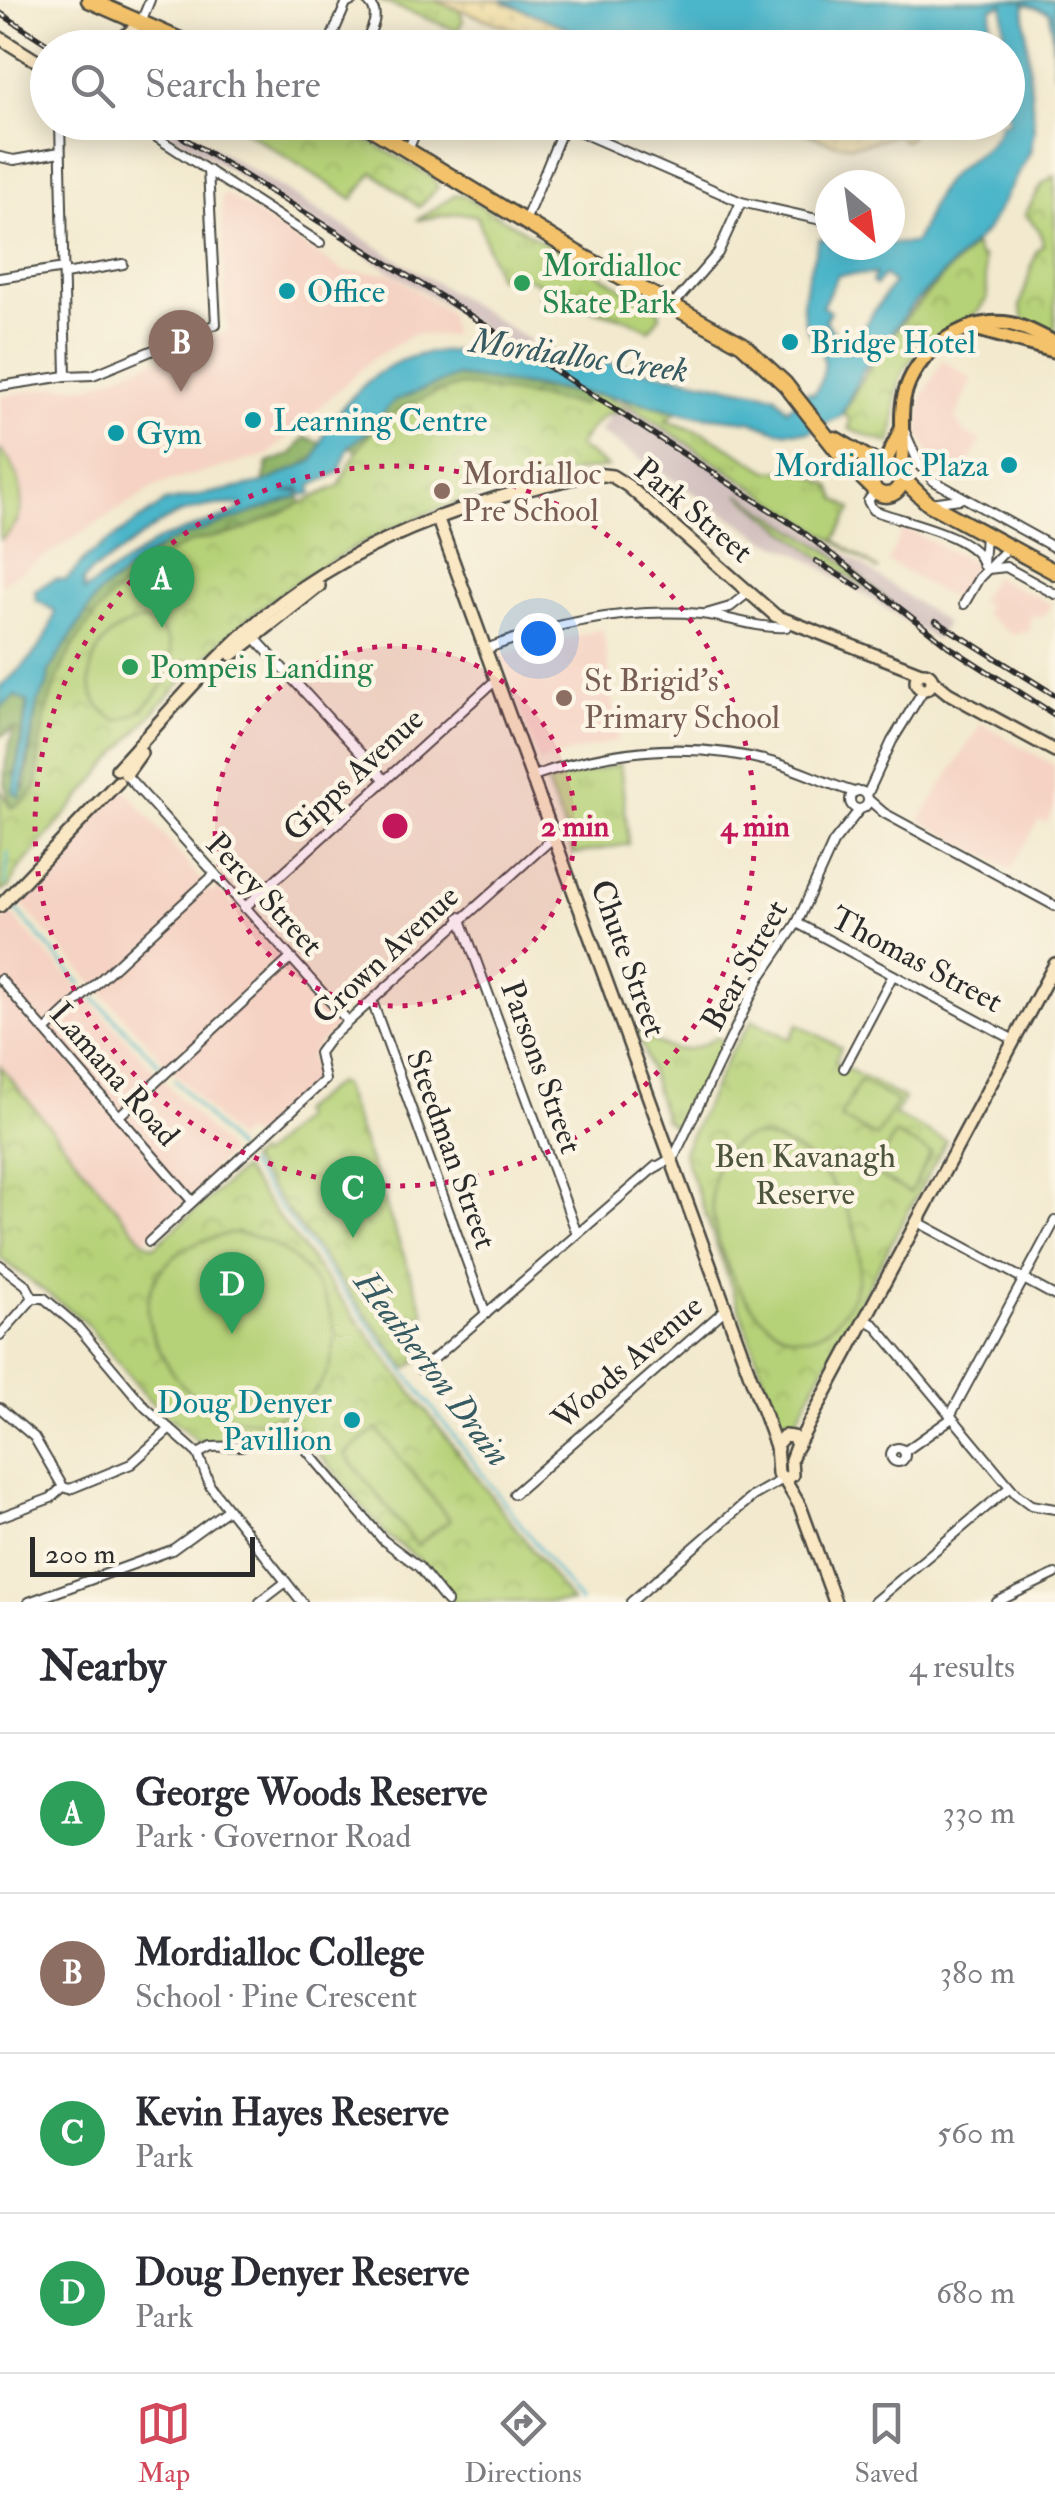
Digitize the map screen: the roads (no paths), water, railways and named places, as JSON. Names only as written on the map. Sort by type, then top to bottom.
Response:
[{"type":"highway","points":[[89,0],[158,30]]},
{"type":"highway","points":[[391,140],[742,344],[797,398],[844,459],[878,492],[928,504],[1055,572]]},
{"type":"highway","points":[[826,433],[882,466],[892,467],[928,504]]},
{"type":"highway","points":[[878,492],[872,474],[882,466]]},
{"type":"highway","points":[[878,492],[897,490],[900,476]]},
{"type":"main road","points":[[900,476],[905,450],[904,397],[920,363],[944,341],[975,329],[1004,327],[1055,347]]},
{"type":"main road","points":[[882,466],[902,427]]},
{"type":"street","points":[[131,30],[140,22],[150,0]]},
{"type":"street","points":[[335,30],[346,4],[354,0]]},
{"type":"street","points":[[366,0],[376,18],[371,30]]},
{"type":"street","points":[[0,38],[30,57]]},
{"type":"street","points":[[60,140],[66,376]]},
{"type":"street","points":[[161,140],[320,243]]},
{"type":"street","points":[[408,150],[412,140]]},
{"type":"street","points":[[525,221],[555,140]]},
{"type":"street","points":[[598,140],[741,202],[815,219]]},
{"type":"street","points":[[0,157],[14,160],[60,152]]},
{"type":"street","points":[[0,386],[93,376],[214,327],[217,316],[208,170]]},
{"type":"street","points":[[673,305],[718,253],[741,202]]},
{"type":"street","points":[[0,278],[123,264]]},
{"type":"street","points":[[902,427],[928,476],[1055,548]]},
{"type":"street","name":"Park Street","points":[[438,521],[525,490],[608,475],[628,486],[746,594],[788,625],[861,652],[948,693],[1055,752]]},
{"type":"street","points":[[878,492],[869,498],[873,510],[956,540],[978,552],[985,567]]},
{"type":"street","points":[[928,504],[965,499]]},
{"type":"street","points":[[0,906],[251,633],[340,564],[438,521]]},
{"type":"street","name":"Chute Street","points":[[438,521],[662,1127],[784,1473]]},
{"type":"street","points":[[956,540],[985,534],[985,567]]},
{"type":"street","points":[[964,604],[985,567],[1010,547],[1018,574]]},
{"type":"street","points":[[985,567],[1003,566],[1055,594]]},
{"type":"street","points":[[706,614],[746,594]]},
{"type":"street","points":[[486,649],[594,619],[706,614],[788,625]]},
{"type":"street","points":[[251,633],[384,779]]},
{"type":"street","name":"Gipps Avenue","points":[[244,908],[496,679]]},
{"type":"street","name":"Bear Street","points":[[421,1370],[671,1155],[765,969],[797,923],[825,857],[873,778],[923,683]]},
{"type":"street","points":[[532,776],[606,755],[694,749],[764,760],[832,786],[1054,905]]},
{"type":"street","name":"Percy Street","points":[[120,776],[348,1021]]},
{"type":"street","name":"Crown Avenue","points":[[149,1242],[325,1080],[319,1053],[348,1021],[554,836]]},
{"type":"street","points":[[45,1031],[214,875]]},
{"type":"street","name":"Parsons Street","points":[[460,917],[577,1234]]},
{"type":"street","name":"Thomas Street","points":[[797,923],[1014,1040]]},
{"type":"street","points":[[119,1116],[290,958]]},
{"type":"street","points":[[835,1602],[784,1473],[790,1439],[818,1403],[1055,964]]},
{"type":"street","points":[[844,1068],[894,974]]},
{"type":"street","name":"Lamana Road","points":[[0,979],[192,1201]]},
{"type":"street","name":"Steedman Street","points":[[372,1001],[486,1314]]},
{"type":"street","points":[[662,1127],[673,1131],[687,1126]]},
{"type":"street","points":[[904,1452],[951,1417],[1055,1220]]},
{"type":"street","points":[[916,1221],[1055,1296]]},
{"type":"street","points":[[0,1265],[26,1285],[33,1298]]},
{"type":"street","points":[[0,1335],[33,1298],[44,1298],[77,1326],[145,1407],[198,1454],[210,1486],[302,1602]]},
{"type":"street","name":"Woods Avenue","points":[[514,1494],[727,1308]]},
{"type":"street","points":[[863,1318],[874,1325],[1010,1487],[1031,1505],[1055,1509]]},
{"type":"street","points":[[0,1408],[34,1437],[63,1487]]},
{"type":"street","name":"Chute Street","points":[[767,1417],[790,1439]]},
{"type":"street","points":[[0,1517],[51,1498],[63,1487],[77,1488],[114,1474],[170,1429]]},
{"type":"street","points":[[198,1454],[211,1447],[242,1446],[294,1434],[382,1540],[419,1566],[447,1602]]},
{"type":"street","points":[[777,1449],[777,1442],[790,1439]]},
{"type":"street","points":[[630,1602],[784,1473]]},
{"type":"street","points":[[752,1496],[784,1473]]},
{"type":"street","points":[[874,1602],[1010,1487]]},
{"type":"street","points":[[29,1602],[172,1550],[227,1510]]},
{"type":"street","points":[[998,1602],[1055,1574]]},
{"type":"street","points":[[260,1602],[286,1582]]},
{"type":"water","points":[[500,0],[1055,0],[1055,74],[1050,12],[1024,3],[1034,130],[1030,152],[987,230],[913,304],[862,372],[841,416],[809,432],[777,431],[750,421],[693,415],[621,398],[457,376],[394,401],[349,446],[339,472],[311,486],[312,493],[302,495],[300,488],[284,492],[298,491],[299,496],[166,543],[98,594],[49,671],[47,686],[37,703],[20,797],[13,792],[28,702],[15,696],[0,708],[0,686],[35,653],[52,623],[55,611],[36,600],[35,590],[55,579],[66,580],[88,556],[165,502],[263,483],[313,461],[342,408],[377,374],[400,361],[447,351],[551,352],[775,395],[787,409],[808,392],[814,394],[822,379],[823,357],[809,332],[803,308],[815,252],[815,260],[905,260],[905,243],[914,243],[937,194],[954,172],[992,140],[1025,140],[1025,30],[1004,30],[1003,4],[992,8],[989,30],[572,30]],"holes":[[[876,274],[872,282],[876,285],[884,275],[893,283],[847,352],[825,320],[830,311],[822,307],[838,275]],[[210,506],[243,507],[160,539],[84,591],[83,581],[92,571],[172,517]]]},
{"type":"waterway","name":"Heatherton Drain","points":[[6,885],[8,852]]},
{"type":"waterway","name":"Heatherton Drain","points":[[15,908],[81,984]]},
{"type":"waterway","name":"Heatherton Drain","points":[[94,998],[160,1065]]},
{"type":"waterway","name":"Heatherton Drain","points":[[174,1079],[236,1149]]},
{"type":"waterway","name":"Heatherton Drain","points":[[247,1164],[580,1602]]},
{"type":"railway","points":[[0,13],[30,32]]},
{"type":"railway","points":[[187,140],[440,296],[798,528],[948,646],[1055,715]]},
{"type":"railway","points":[[816,561],[860,588]]},
{"type":"railway","points":[[936,621],[1055,695]]},
{"type":"place","name":"Mordialloc Skate Park","points":[[522,283]]},
{"type":"place","name":"Office","points":[[287,291]]},
{"type":"place","name":"Bridge Hotel","points":[[790,342]]},
{"type":"place","name":"Mordialloc College","points":[[181,392]]},
{"type":"place","name":"Learning Centre","points":[[253,420]]},
{"type":"place","name":"Gym","points":[[116,433]]},
{"type":"place","name":"Mordialloc Plaza","points":[[1009,465]]},
{"type":"place","name":"Mordialloc Pre School","points":[[442,491]]},
{"type":"place","name":"George Woods Reserve","points":[[162,628]]},
{"type":"place","name":"Pompeis Landing","points":[[130,667]]},
{"type":"place","name":"St Brigid's Primary School","points":[[564,698]]},
{"type":"place","name":"Kevin Hayes Reserve","points":[[353,1238]]},
{"type":"place","name":"Doug Denyer Reserve","points":[[232,1334]]},
{"type":"place","name":"Doug Denyer Pavillion","points":[[352,1420]]},
{"type":"water label","name":"Mordialloc Creek","points":[[579,355]]},
{"type":"park label","name":"Ben Kavanagh Reserve","points":[[805,1174]]}]
